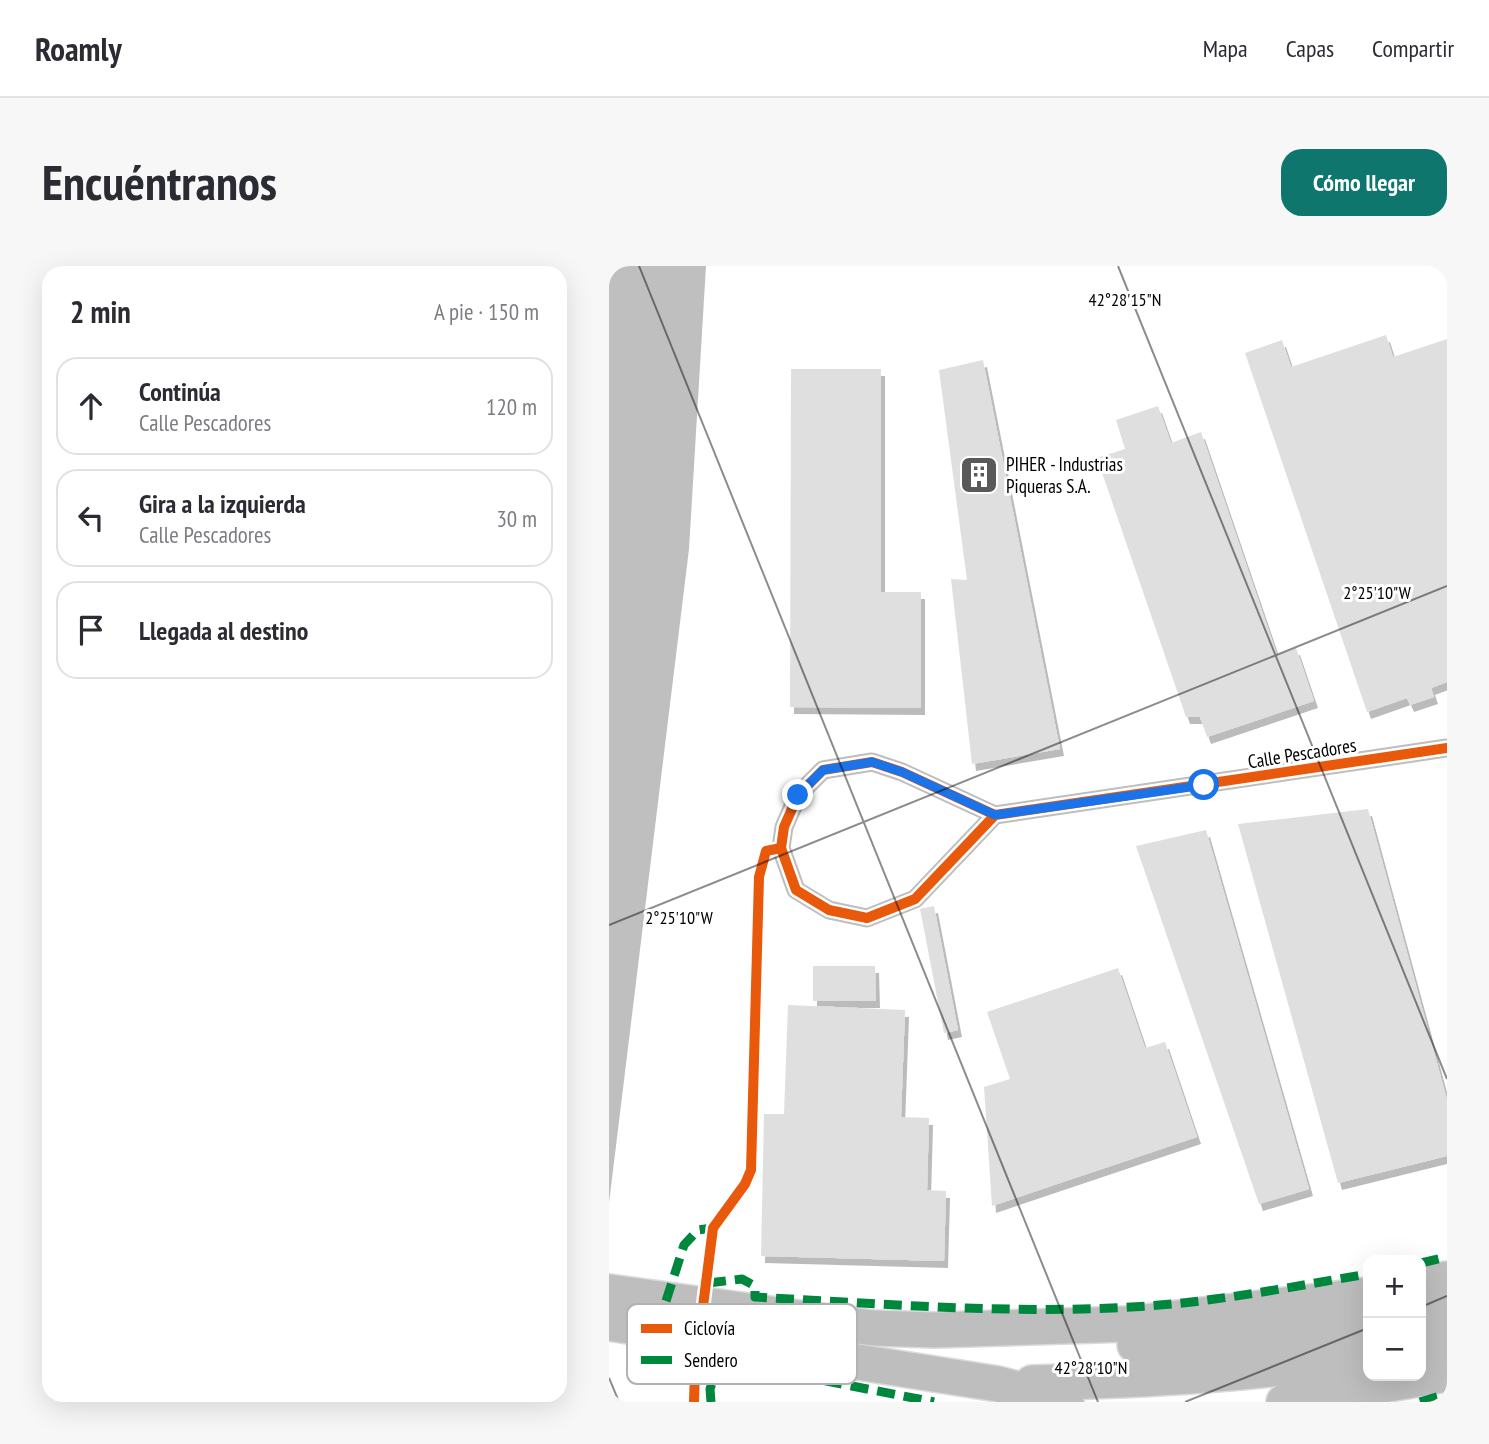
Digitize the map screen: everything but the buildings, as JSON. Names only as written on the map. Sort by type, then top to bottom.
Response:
[{"type":"highway","points":[[1426,1283],[1447,1279]]},
{"type":"highway","points":[[609,1292],[653,1304]]},
{"type":"highway","points":[[857,1328],[935,1330],[1128,1324],[1363,1295]]},
{"type":"highway","points":[[1426,1313],[1447,1308]]},
{"type":"highway","points":[[609,1324],[627,1324]]},
{"type":"highway","points":[[997,1384],[1210,1376],[1314,1348],[1363,1326]]},
{"type":"highway","points":[[935,1330],[1041,1345],[1200,1344],[1314,1348],[1363,1354]]},
{"type":"highway","points":[[1426,1345],[1447,1340]]},
{"type":"highway","points":[[857,1353],[1066,1402]]},
{"type":"highway","points":[[1283,1402],[1447,1374]]},
{"type":"street","name":"Calle Pescadores","points":[[995,815],[1447,748]]},
{"type":"street","points":[[872,762],[902,772],[995,815],[915,899],[867,918],[829,909],[796,890],[781,848],[784,827],[798,795],[823,770],[872,762]]},
{"type":"shaded area","points":[[609,266],[706,266],[689,549],[609,1203]]},
{"type":"marked path","points":[[666,1301],[684,1245],[698,1230],[713,1228]]},
{"type":"marked path","points":[[1426,1262],[1447,1257]]},
{"type":"marked path","points":[[708,1283],[742,1279],[755,1286],[755,1297],[951,1308],[1050,1309],[1176,1304],[1363,1275]]},
{"type":"marked path","points":[[711,1402],[712,1384]]},
{"type":"marked path","points":[[842,1384],[934,1402]]},
{"type":"marked path","points":[[1420,1402],[1447,1394]]},
{"type":"cycle path","points":[[995,815],[915,899],[867,918],[829,910],[796,890],[781,848],[784,827],[798,795],[823,770],[872,762],[902,772],[995,815],[1447,748]]},
{"type":"cycle path","points":[[703,1304],[713,1228],[745,1184],[751,1170],[759,877],[766,851],[781,848]]},
{"type":"cycle path","points":[[694,1402],[695,1384]]},
{"type":"place","name":"PIHER - Industrias Piqueras S.A.","points":[[979,475]]},
{"type":"route","points":[[798,795],[823,770],[872,762],[902,772],[995,815],[1204,785]]}]
